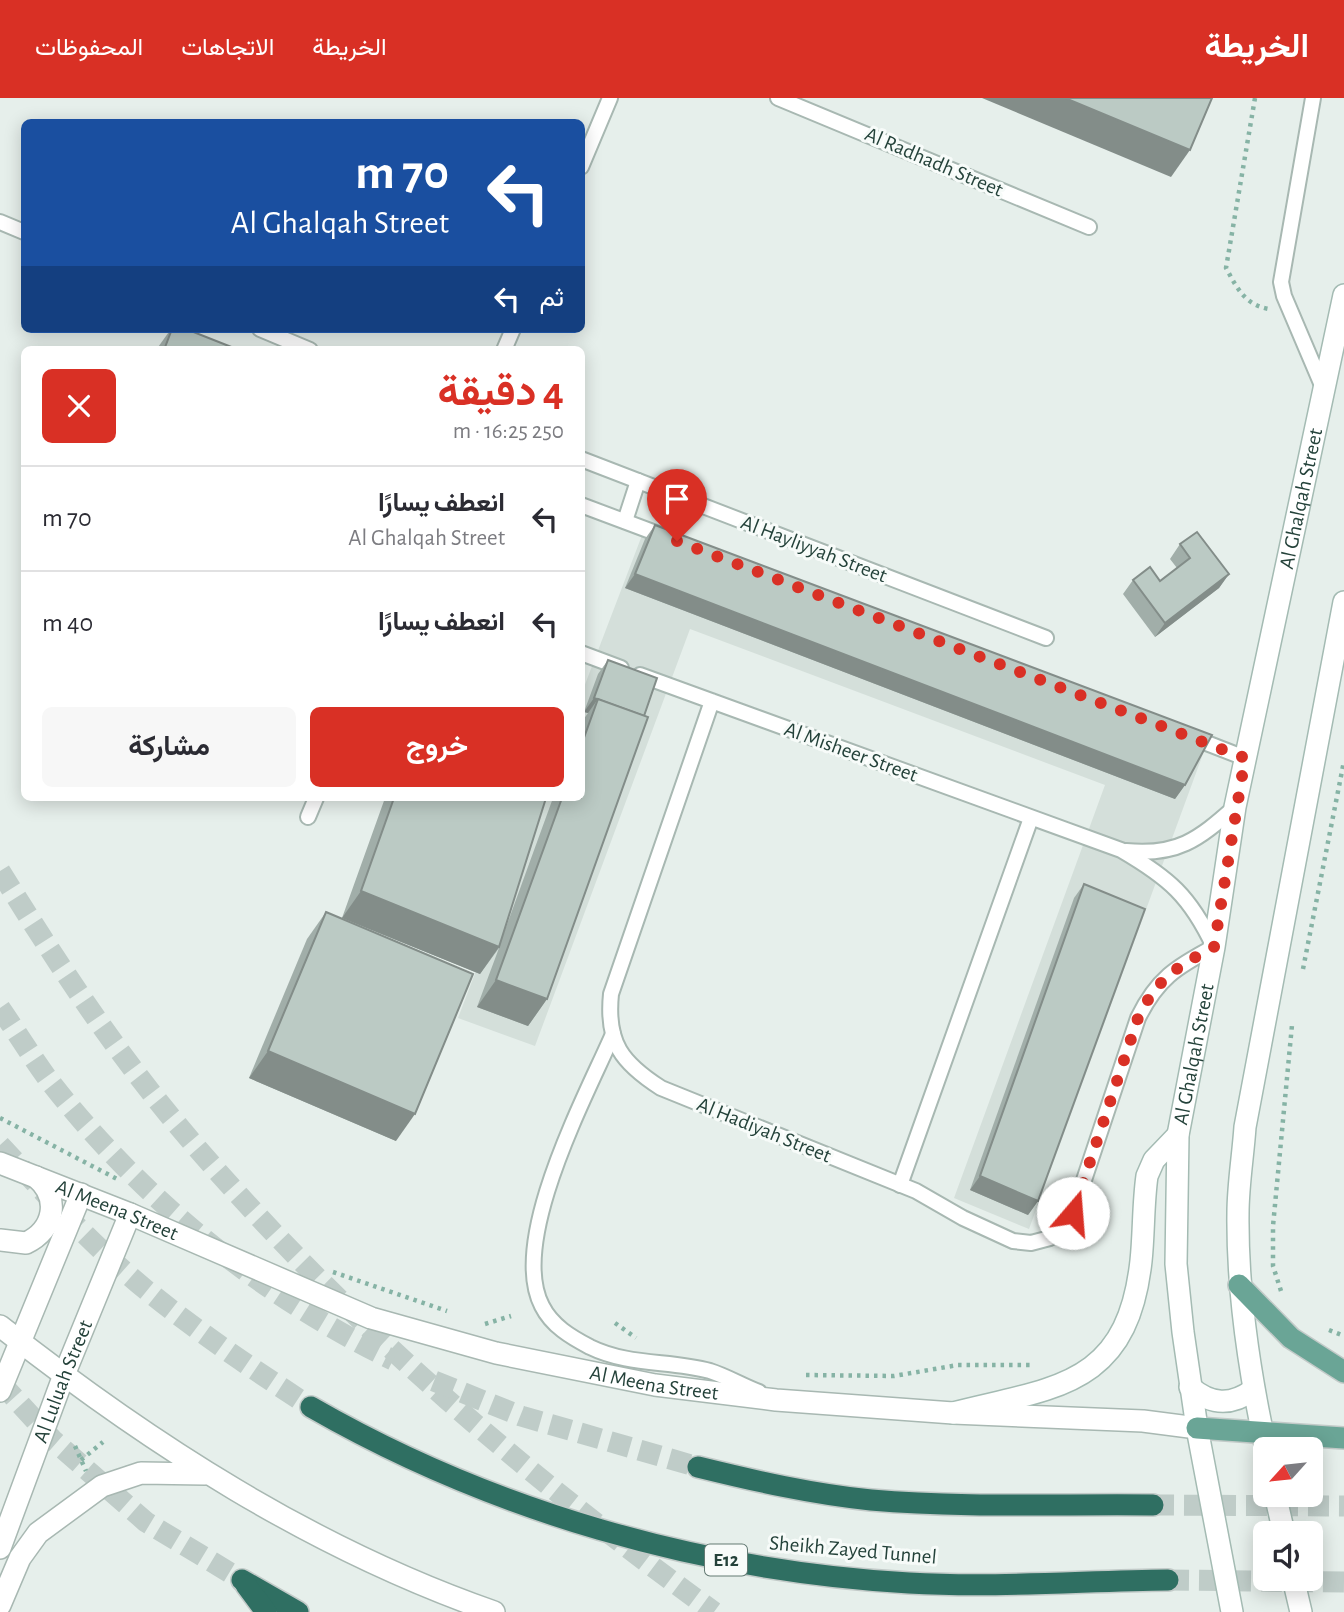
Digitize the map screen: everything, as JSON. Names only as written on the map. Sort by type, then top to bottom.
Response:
[{"type":"highway","name":"Sheikh Zayed Tunnel","points":[[311,1407],[363,1437],[493,1493],[574,1522],[657,1545],[741,1563],[825,1576],[911,1583],[1168,1580]]},
{"type":"highway","points":[[698,1467],[807,1492],[871,1500],[935,1504],[1153,1505]]},
{"type":"highway","points":[[266,1612],[243,1580],[298,1612]]},
{"type":"main road","points":[[1239,1286],[1291,1338],[1344,1372]]},
{"type":"main road","name":"Al Meena Street","points":[[1197,1428],[1253,1439]]},
{"type":"main road","name":"Al Meena Street","points":[[1323,1439],[1344,1438]]},
{"type":"street","name":"Al Ghalqah Street","points":[[1232,1612],[1190,1387],[1176,1264],[1178,1135],[1214,947],[1235,807],[1344,295]]},
{"type":"street","points":[[1263,1437],[1253,1390],[1239,1286],[1238,1211],[1245,1127],[1344,602]]},
{"type":"street","points":[[953,1413],[1072,1381],[1089,1372],[1102,1359],[1126,1318],[1135,1291],[1141,1263],[1147,1176],[1159,1153],[1178,1135]]},
{"type":"street","name":"Al Meena Street","points":[[0,1163],[130,1214],[371,1318],[496,1353],[655,1385],[776,1400],[953,1413],[1143,1421],[1197,1428]]},
{"type":"street","points":[[0,1240],[26,1243],[46,1229],[51,1218],[50,1194],[34,1176]]},
{"type":"street","points":[[0,1391],[81,1194]]},
{"type":"street","name":"Al Luluah Street","points":[[0,1548],[64,1374],[130,1214]]},
{"type":"street","points":[[0,1326],[64,1374],[211,1475],[353,1553],[494,1612]]},
{"type":"street","points":[[1190,1387],[1201,1396],[1221,1402],[1241,1398],[1253,1390]]},
{"type":"street","points":[[0,1605],[20,1558],[38,1533],[102,1486],[141,1473],[211,1475]]},
{"type":"street","points":[[1296,1591],[1301,1612]]},
{"type":"lane","points":[[585,157],[610,98]]},
{"type":"lane","name":"Al Radhadh Street","points":[[778,98],[1089,227]]},
{"type":"lane","points":[[1313,98],[1281,267],[1281,282],[1290,312],[1325,393]]},
{"type":"lane","points":[[0,222],[21,231]]},
{"type":"lane","points":[[270,333],[300,346]]},
{"type":"lane","name":"Al Hayliyyah Street","points":[[585,461],[1046,638]]},
{"type":"lane","points":[[625,521],[638,481]]},
{"type":"lane","points":[[585,506],[690,545]]},
{"type":"lane","name":"Al Misheer Street","points":[[585,654],[1121,850],[1144,853],[1182,847],[1199,838],[1235,807]]},
{"type":"lane","name":"Al Hadiyah Street","points":[[712,701],[611,994],[609,1013],[612,1034],[619,1052],[632,1069],[661,1088],[900,1185],[1013,1241],[1031,1243],[1050,1238],[1073,1213],[1138,1018],[1149,996],[1164,977],[1214,947]]},
{"type":"lane","points":[[1181,733],[1245,758]]},
{"type":"lane","points":[[308,817],[315,801]]},
{"type":"lane","points":[[900,1185],[1031,818]]},
{"type":"lane","name":"Al Misheer Street","points":[[1121,850],[1161,875],[1181,892],[1200,919],[1214,947]]},
{"type":"lane","points":[[612,1034],[548,1183],[536,1236],[536,1282],[541,1305],[555,1325],[590,1347],[627,1361],[710,1371],[776,1400]]},
{"type":"path","points":[[1255,98],[1226,268],[1238,291],[1253,306],[1290,312]]},
{"type":"path","points":[[1301,981],[1344,761]]},
{"type":"path","points":[[1286,1298],[1273,1266],[1273,1226],[1293,1019]]},
{"type":"path","points":[[0,1118],[122,1182]]},
{"type":"path","points":[[330,1270],[459,1315]]},
{"type":"path","points":[[472,1319],[485,1324],[511,1316]]},
{"type":"path","points":[[615,1323],[642,1341]]},
{"type":"path","points":[[798,1374],[894,1376],[958,1365],[1040,1364]]},
{"type":"path","points":[[81,1460],[103,1442]]},
{"type":"path","points":[[75,1446],[92,1484]]},
{"type":"shaded area","points":[[644,530],[1207,743],[1029,1229],[954,1198],[1105,785],[690,629],[535,1046],[458,1018],[541,801],[585,801],[585,685]]},
{"type":"building","points":[[1065,98],[1212,98],[1190,150]]},
{"type":"building","points":[[170,333],[196,333],[229,346],[166,346]]},
{"type":"building","points":[[655,525],[1212,735],[1185,785],[635,574]]},
{"type":"building","points":[[1197,532],[1229,574],[1165,623],[1133,580],[1150,567],[1160,581],[1190,558],[1180,544]]},
{"type":"building","points":[[608,660],[657,678],[644,716],[594,698]]},
{"type":"building","points":[[598,699],[648,717],[547,999],[496,980],[561,801],[585,801],[585,735]]},
{"type":"building","points":[[393,801],[545,801],[499,947],[361,891]]},
{"type":"building","points":[[1084,884],[1145,909],[1038,1201],[980,1176]]},
{"type":"building","points":[[326,912],[473,974],[415,1114],[268,1051]]},
{"type":"tunnel","points":[[0,871],[83,1000],[151,1092],[235,1191],[298,1258],[363,1322],[498,1444],[569,1502],[714,1612]]},
{"type":"tunnel","points":[[0,1008],[48,1079],[83,1122],[162,1202],[250,1274],[296,1306],[393,1360]]},
{"type":"tunnel","points":[[0,1145],[88,1237],[145,1289],[227,1350],[311,1407]]},
{"type":"tunnel","points":[[434,1381],[521,1416],[698,1467]]},
{"type":"tunnel","points":[[0,1382],[54,1441],[146,1522],[242,1580]]},
{"type":"tunnel","points":[[1153,1505],[1344,1506]]},
{"type":"tunnel","points":[[1168,1580],[1344,1582]]},
{"type":"route","points":[[677,541],[1245,758],[1214,947],[1164,977],[1149,996],[1138,1018],[1073,1213]]}]
